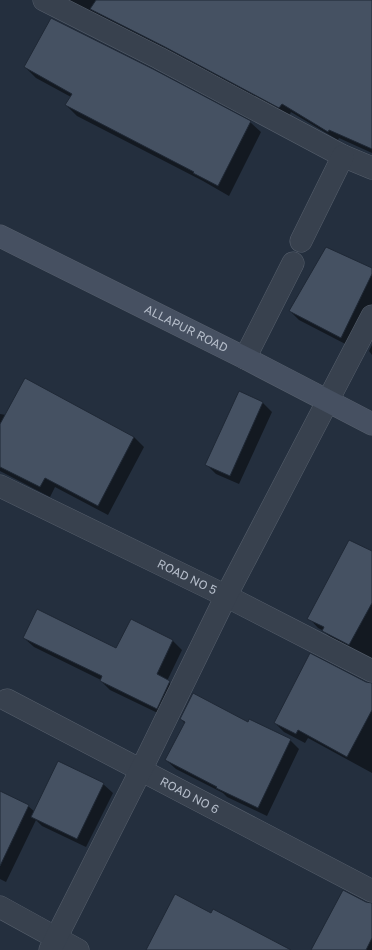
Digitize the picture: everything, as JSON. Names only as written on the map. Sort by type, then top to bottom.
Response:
[{"type":"main road","name":"ALLAPUR ROAD","points":[[0,236],[245,358],[372,424]]},
{"type":"street","points":[[44,0],[159,58],[343,156],[372,168]]},
{"type":"street","points":[[301,241],[343,156]]},
{"type":"street","points":[[245,358],[293,263]]},
{"type":"street","points":[[53,944],[141,770],[226,596],[372,316]]},
{"type":"street","name":"ROAD NO 5","points":[[0,486],[226,596],[372,671]]},
{"type":"street","name":"ROAD NO 6","points":[[6,700],[372,890]]},
{"type":"street","points":[[0,907],[53,944],[78,950]]},
{"type":"building","points":[[96,0],[372,0],[372,149],[329,130],[328,132],[282,104],[279,108],[90,9]]},
{"type":"building","points":[[51,18],[153,69],[251,121],[218,186],[65,105],[72,94],[24,67]]},
{"type":"building","points":[[326,247],[372,268],[372,274],[341,338],[289,311]]},
{"type":"building","points":[[25,378],[134,437],[98,506],[45,478],[40,487],[0,467],[0,424]]},
{"type":"building","points":[[239,391],[263,402],[230,476],[205,465]]},
{"type":"building","points":[[349,540],[372,551],[372,603],[349,645],[322,631],[324,627],[307,619]]},
{"type":"building","points":[[37,609],[116,648],[131,619],[173,640],[157,674],[170,681],[157,709],[100,681],[102,676],[23,638]]},
{"type":"building","points":[[310,653],[366,682],[372,683],[372,710],[347,757],[298,730],[296,734],[274,723]]},
{"type":"building","points":[[193,693],[248,722],[249,719],[291,739],[258,808],[216,788],[217,787],[165,760],[185,722],[180,719]]},
{"type":"building","points":[[58,761],[104,783],[77,839],[31,817]]},
{"type":"building","points":[[0,791],[29,805],[0,866]]},
{"type":"building","points":[[343,890],[366,902],[372,903],[372,938],[366,950],[311,950]]},
{"type":"building","points":[[175,894],[211,913],[213,909],[291,950],[146,950]]}]
